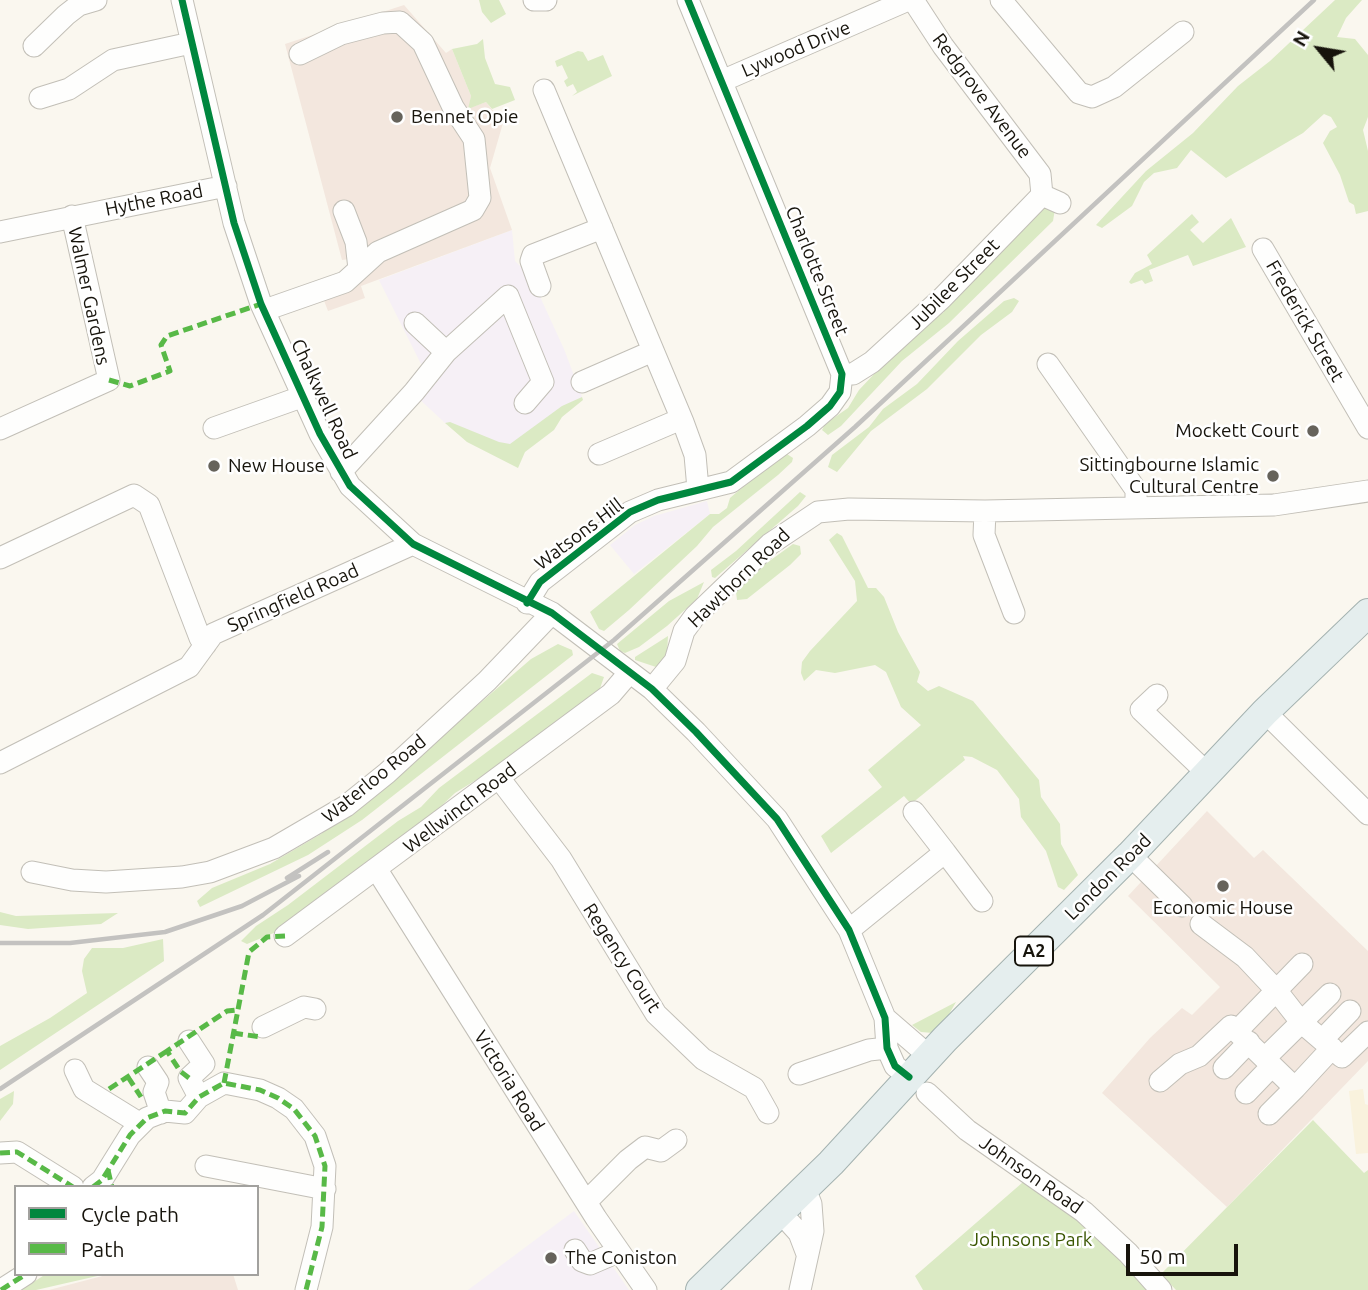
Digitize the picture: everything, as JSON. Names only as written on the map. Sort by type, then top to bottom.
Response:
[{"type":"main road","name":"London Road","points":[[700,1290],[918,1085],[929,1056],[1130,855],[1265,712],[1368,613]]},
{"type":"street","points":[[34,46],[79,5],[96,0]]},
{"type":"street","name":"Chalkwell Road","points":[[182,0],[234,223],[265,310],[304,396],[350,486],[413,544],[527,603],[552,613],[652,690],[777,819],[849,930],[885,1018],[887,1048]]},
{"type":"street","points":[[534,0],[546,0]]},
{"type":"street","name":"Charlotte Street","points":[[688,0],[842,374]]},
{"type":"street","name":"Lywood Drive","points":[[722,81],[910,0]]},
{"type":"street","name":"Redgrove Avenue","points":[[910,0],[1040,174],[1051,199]]},
{"type":"street","points":[[1001,0],[1042,53],[1079,93],[1092,97],[1114,87],[1184,32]]},
{"type":"street","points":[[265,310],[345,282],[378,252],[473,211],[481,193],[474,139],[453,107],[423,43],[400,22],[383,23],[341,34],[300,54]]},
{"type":"street","points":[[40,98],[69,89],[113,60],[191,43]]},
{"type":"street","points":[[544,90],[695,455],[698,489],[731,482],[807,426],[836,399],[842,374]]},
{"type":"street","name":"Hythe Road","points":[[0,232],[226,186]]},
{"type":"street","name":"Jubilee Street","points":[[842,374],[853,374],[872,362],[1051,199]]},
{"type":"street","points":[[344,211],[356,242],[359,269]]},
{"type":"street","name":"Walmer Gardens","points":[[0,429],[109,380],[72,216]]},
{"type":"street","points":[[540,286],[531,261],[533,256],[602,228]]},
{"type":"street","name":"Frederick Street","points":[[1263,249],[1368,428]]},
{"type":"street","points":[[341,472],[414,392],[446,352],[508,296],[543,382],[525,403]]},
{"type":"street","points":[[415,323],[446,352]]},
{"type":"street","points":[[582,382],[653,351]]},
{"type":"street","points":[[1048,364],[1136,490],[1136,507]]},
{"type":"street","points":[[214,428],[304,396]]},
{"type":"street","points":[[599,454],[681,419]]},
{"type":"street","name":"Watsons Hill","points":[[527,603],[548,574],[629,512],[698,489]]},
{"type":"street","name":"Hawthorn Road","points":[[652,690],[675,661],[684,631],[695,616],[770,544],[818,512],[849,509],[985,510],[1274,505],[1368,491]]},
{"type":"street","points":[[0,558],[134,495],[149,505],[200,638],[206,644]]},
{"type":"street","points":[[985,510],[984,536],[1014,613]]},
{"type":"street","name":"Springfield Road","points":[[0,762],[189,667],[213,634],[413,544]]},
{"type":"street","name":"Waterloo Road","points":[[32,872],[72,880],[106,882],[182,877],[210,872],[274,848],[346,806],[387,774],[486,681],[552,613]]},
{"type":"street","name":"Wellwinch Road","points":[[285,936],[611,694],[629,673]]},
{"type":"street","points":[[1157,695],[1142,710],[1207,774]]},
{"type":"street","points":[[1265,712],[1368,814]]},
{"type":"street","name":"Regency Court","points":[[499,778],[561,859],[656,1014],[703,1059],[754,1088],[768,1113]]},
{"type":"street","points":[[915,812],[982,901]]},
{"type":"street","points":[[849,930],[945,852]]},
{"type":"street","points":[[1130,855],[1182,906]]},
{"type":"street","name":"Victoria Road","points":[[377,870],[618,1252],[646,1290]]},
{"type":"street","points":[[1201,924],[1245,957],[1301,1022],[1342,1057],[1368,1032]]},
{"type":"street","points":[[1224,1068],[1276,990],[1302,964]]},
{"type":"street","points":[[1246,1093],[1301,1022],[1330,993]]},
{"type":"street","points":[[263,1027],[304,1007],[315,1009]]},
{"type":"street","points":[[1269,1114],[1295,1088],[1350,1011]]},
{"type":"street","name":"Chalkwell Road","points":[[885,1018],[929,1056]]},
{"type":"street","points":[[1160,1081],[1180,1064],[1199,1056],[1231,1026],[1295,1088]]},
{"type":"street","points":[[188,1041],[204,1064],[189,1078],[199,1097]]},
{"type":"street","points":[[799,1074],[869,1050],[887,1048],[895,1066],[918,1085]]},
{"type":"street","points":[[148,1067],[158,1082],[154,1092],[161,1113]]},
{"type":"street","points":[[75,1070],[84,1089],[139,1123]]},
{"type":"street","points":[[96,1185],[102,1180],[139,1123],[161,1113],[185,1112],[199,1097],[224,1083],[260,1090],[295,1109],[321,1150],[325,1189],[322,1227],[306,1290]]},
{"type":"street","name":"Johnson Road","points":[[918,1085],[967,1130],[1049,1185],[1103,1228],[1161,1290]]},
{"type":"street","points":[[586,1202],[645,1147],[662,1152],[676,1140]]},
{"type":"street","points":[[0,1153],[18,1152],[70,1185]]},
{"type":"street","points":[[206,1166],[325,1189]]},
{"type":"street","points":[[800,1290],[813,1231],[811,1204],[805,1189]]},
{"type":"street","points":[[781,1213],[799,1233],[807,1254]]},
{"type":"street","points":[[575,1250],[582,1261],[590,1265],[618,1252]]},
{"type":"street","points":[[1,1290],[23,1276]]},
{"type":"shaded area","points":[[404,5],[446,53],[452,49],[471,96],[469,108],[486,102],[503,123],[490,168],[512,230],[361,286],[365,298],[328,311],[323,298],[302,305],[295,288],[334,277],[348,267],[349,259],[342,260],[285,44]]},
{"type":"shaded area","points":[[512,230],[515,261],[531,277],[564,349],[582,397],[512,451],[445,423],[416,396],[429,380],[379,280]]},
{"type":"shaded area","points":[[707,501],[710,514],[634,574],[610,545],[635,525],[654,516]]},
{"type":"shaded area","points":[[1207,811],[1254,858],[1263,850],[1368,951],[1368,1061],[1227,1207],[1102,1093],[1150,1038],[1182,1008],[1192,1015],[1220,987],[1128,896]]},
{"type":"shaded area","points":[[1363,1089],[1365,1104],[1368,1105],[1368,1153],[1356,1154],[1349,1091]]},
{"type":"shaded area","points":[[574,1211],[629,1290],[468,1290]]},
{"type":"shaded area","points":[[102,1276],[234,1276],[238,1290],[49,1290]]},
{"type":"green space","points":[[479,0],[499,0],[506,14],[491,23],[482,12]]},
{"type":"green space","points":[[1335,0],[1362,0],[1346,18],[1337,37],[1355,39],[1368,55],[1368,117],[1363,130],[1368,151],[1368,211],[1356,214],[1354,205],[1349,202],[1340,175],[1323,143],[1330,131],[1337,127],[1331,117],[1324,114],[1303,133],[1226,178],[1191,150],[1177,168],[1154,173],[1144,182],[1132,206],[1102,228],[1096,225],[1146,171],[1193,133],[1238,86],[1270,61]]},
{"type":"green space","points":[[483,39],[485,58],[495,84],[510,87],[515,100],[492,109],[486,102],[468,109],[471,96],[452,49],[477,44]]},
{"type":"green space","points":[[578,51],[583,52],[588,61],[603,55],[612,76],[572,96],[577,92],[573,84],[567,87],[564,81],[568,78],[562,65],[557,67],[555,61]]},
{"type":"green space","points":[[1036,195],[1055,209],[1053,221],[949,323],[902,361],[841,426],[828,435],[822,430],[825,424],[848,408],[859,390],[909,337],[944,312],[939,296]]},
{"type":"green space","points":[[1192,214],[1199,222],[1190,230],[1203,243],[1231,218],[1246,247],[1193,266],[1188,255],[1149,270],[1153,281],[1145,284],[1142,280],[1131,284],[1129,282],[1135,273],[1152,264],[1147,255]]},
{"type":"green space","points":[[1014,298],[1019,301],[1012,312],[981,335],[927,389],[871,431],[837,472],[828,467],[832,455],[869,427],[883,409],[917,384],[958,341],[1004,301]]},
{"type":"green space","points":[[582,397],[583,400],[562,417],[554,430],[525,452],[518,468],[467,442],[445,423],[450,422],[510,444],[562,406]]},
{"type":"green space","points":[[787,454],[793,458],[792,462],[713,527],[697,546],[629,610],[604,631],[599,629],[590,612],[710,514],[719,514],[727,508],[730,498],[778,457]]},
{"type":"green space","points":[[800,492],[806,496],[798,506],[715,578],[712,577],[711,570],[736,551]]},
{"type":"green space","points":[[837,533],[842,536],[868,588],[876,588],[884,597],[898,632],[920,672],[917,682],[928,691],[939,686],[973,701],[1039,780],[1041,797],[1060,824],[1061,844],[1078,875],[1064,890],[1058,887],[1046,851],[1021,817],[1019,799],[997,770],[972,757],[963,756],[965,760],[911,804],[904,796],[831,853],[821,836],[882,787],[868,770],[921,725],[901,707],[886,672],[875,665],[835,673],[816,670],[804,681],[801,673],[802,662],[857,601],[855,581],[829,540]]},
{"type":"green space","points":[[793,544],[800,546],[801,554],[790,565],[747,599],[737,600],[736,592],[757,570]]},
{"type":"green space","points":[[704,582],[697,599],[667,626],[639,647],[625,653],[620,651],[617,644],[669,601]]},
{"type":"green space","points":[[668,636],[667,655],[656,667],[635,660],[635,657]]},
{"type":"green space","points":[[558,644],[572,650],[573,655],[362,820],[308,855],[200,907],[197,901],[212,888],[270,864],[321,834],[420,755],[531,659]]},
{"type":"green space","points":[[592,673],[604,677],[598,694],[547,734],[530,740],[507,761],[455,793],[435,812],[281,930],[247,944],[241,941],[256,926],[421,807],[439,788]]},
{"type":"green space","points":[[0,912],[16,916],[118,913],[101,924],[28,929],[0,925]]},
{"type":"green space","points":[[163,939],[164,961],[0,1070],[0,1046],[50,1018],[87,993],[82,971],[84,959],[92,948],[123,948]]},
{"type":"green space","points":[[956,1002],[944,1023],[933,1033],[921,1032],[912,1025]]},
{"type":"green space","points":[[14,1091],[13,1104],[0,1121],[0,1099]]},
{"type":"green space","points":[[1313,1120],[1364,1173],[1368,1170],[1368,1290],[1176,1290],[1161,1274]]},
{"type":"green space","name":"Johnsons Park","points":[[1030,1176],[1152,1290],[923,1290],[915,1276]]},
{"type":"green space","points":[[43,1276],[97,1276],[36,1290],[21,1290]]},
{"type":"railway","points":[[0,1089],[263,915],[614,640],[855,427],[1314,0]]},
{"type":"railway","points":[[287,878],[328,852]]},
{"type":"railway","points":[[0,943],[70,943],[165,932],[242,906],[299,876]]},
{"type":"marked path","points":[[109,380],[130,386],[170,371],[161,345],[167,336],[261,304]]},
{"type":"marked path","points":[[224,1083],[249,952],[267,937],[285,936]]},
{"type":"marked path","points":[[189,1078],[180,1071],[167,1051],[227,1011],[237,1010]]},
{"type":"marked path","points":[[233,1033],[261,1037]]},
{"type":"marked path","points":[[109,1089],[167,1051]]},
{"type":"marked path","points":[[128,1077],[141,1097]]},
{"type":"marked path","points":[[96,1185],[102,1180],[130,1135],[147,1118],[165,1111],[185,1113],[199,1097],[224,1083],[260,1090],[278,1098],[294,1109],[315,1136],[325,1166],[322,1227],[306,1290]]},
{"type":"marked path","points":[[0,1153],[17,1152],[70,1185]]},
{"type":"marked path","points":[[108,1170],[112,1185]]},
{"type":"marked path","points":[[1,1290],[23,1276]]},
{"type":"cycle path","points":[[182,0],[234,223],[261,304],[320,434],[350,486],[413,544],[552,613],[652,689],[696,732],[777,819],[849,930],[885,1018],[887,1048],[895,1066],[909,1077]]},
{"type":"cycle path","points":[[527,603],[540,582],[630,512],[658,500],[731,482],[807,426],[830,406],[840,392],[842,374],[688,0]]},
{"type":"place","name":"Bennet Opie","points":[[397,117]]},
{"type":"place","name":"Mockett Court","points":[[1313,431]]},
{"type":"place","name":"New House","points":[[214,466]]},
{"type":"place","name":"Sittingbourne Islamic Cultural Centre","points":[[1273,476]]},
{"type":"place","name":"Economic House","points":[[1223,886]]},
{"type":"place","name":"The Coniston","points":[[551,1258]]}]
